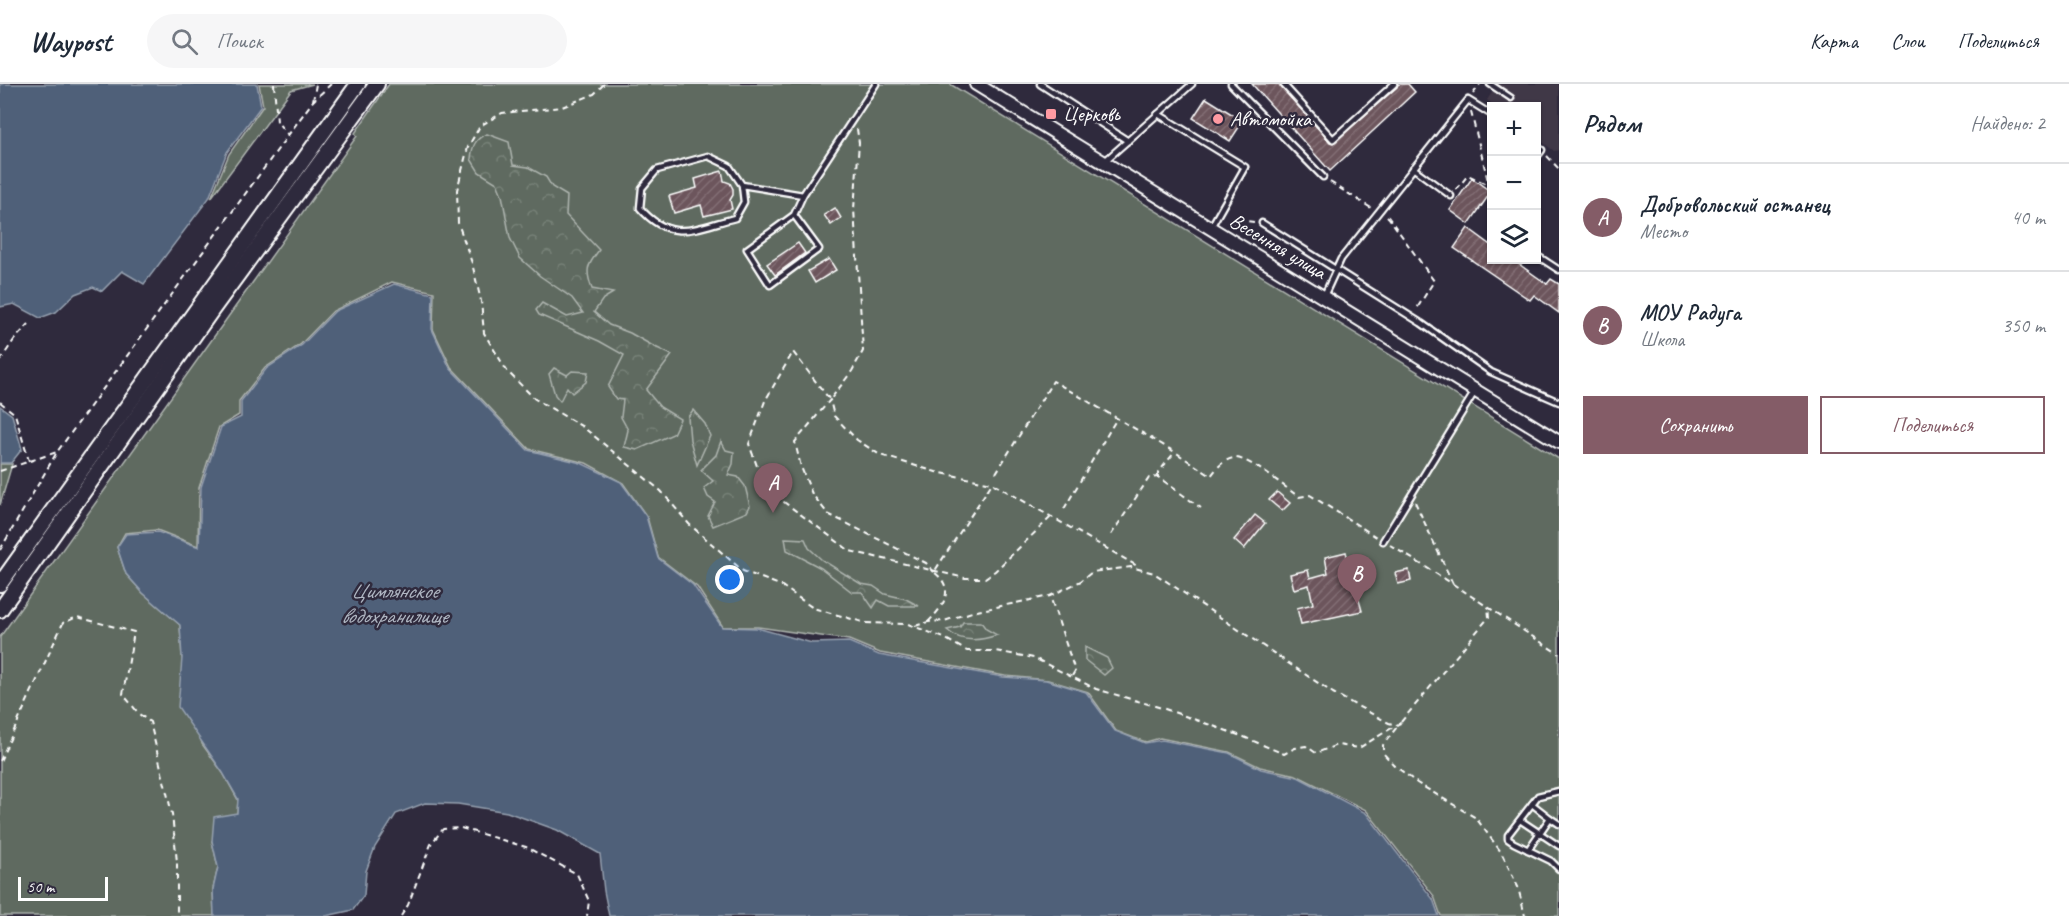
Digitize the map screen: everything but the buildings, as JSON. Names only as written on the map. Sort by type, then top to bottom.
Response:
[{"type":"main road","points":[[0,584],[358,84]]},
{"type":"main road","points":[[0,610],[219,301],[377,84]]},
{"type":"street","name":"Весенняя улица","points":[[976,84],[1559,442]]},
{"type":"lane","points":[[794,215],[819,249],[770,285],[747,249],[794,215],[803,195],[876,84]]},
{"type":"lane","points":[[1040,84],[1128,141]]},
{"type":"lane","points":[[1104,162],[1192,84]]},
{"type":"lane","points":[[1232,84],[1323,177]]},
{"type":"lane","points":[[1283,84],[1334,138],[1394,84]]},
{"type":"lane","points":[[1490,84],[1511,98]]},
{"type":"lane","points":[[1324,296],[1341,259],[1468,100],[1487,113]]},
{"type":"lane","points":[[1158,114],[1245,167],[1214,230]]},
{"type":"lane","points":[[742,185],[744,202],[735,218],[680,232],[651,221],[640,208],[642,188],[657,170],[708,156],[729,166],[742,185],[803,195]]},
{"type":"lane","points":[[1413,168],[1451,196]]},
{"type":"lane","points":[[1262,224],[1412,317],[1491,372],[1559,402]]},
{"type":"lane","points":[[1541,258],[1559,270]]},
{"type":"lane","points":[[1383,541],[1476,391]]},
{"type":"lane","points":[[1559,791],[1538,796],[1508,835],[1509,839],[1557,867],[1559,859]]},
{"type":"lane","points":[[1532,804],[1559,824]]},
{"type":"lane","points":[[1528,850],[1550,818]]},
{"type":"lane","points":[[1520,820],[1559,846]]},
{"type":"path","points":[[274,84],[277,122],[288,135]]},
{"type":"path","points":[[313,101],[316,84]]},
{"type":"path","points":[[0,550],[57,452],[313,101],[331,84]]},
{"type":"path","points":[[604,84],[594,94],[562,107],[502,113],[480,126],[468,147],[457,190],[458,223],[481,300],[484,333],[507,371],[535,399],[583,427],[626,462],[660,491],[689,524],[743,570],[782,586],[813,608],[866,623],[908,624],[944,638],[967,651],[995,651],[1034,658],[1096,689],[1162,708],[1284,754],[1295,748],[1306,746],[1316,753],[1337,746],[1359,748],[1400,723]]},
{"type":"path","points":[[1480,84],[1468,100],[1487,174]]},
{"type":"path","points":[[855,117],[859,143],[854,208],[863,351],[852,371],[795,442],[801,467],[812,494],[828,514],[926,563],[940,576],[946,588],[945,601],[928,622]]},
{"type":"path","points":[[1541,150],[1559,170]]},
{"type":"path","points":[[1451,196],[1468,175],[1487,184]]},
{"type":"path","points":[[1323,177],[1389,218],[1434,281],[1412,317]]},
{"type":"path","points":[[1214,230],[1239,220],[1262,224]]},
{"type":"path","points":[[0,361],[14,340],[29,324]]},
{"type":"path","points":[[1051,517],[985,578],[965,578],[934,572],[850,551],[765,488],[749,444],[765,401],[793,352],[830,400],[834,416],[857,441],[880,455],[936,472],[992,483],[1142,569]]},
{"type":"path","points":[[996,473],[1053,381],[1175,452],[1210,476],[1227,460],[1236,458],[1251,464],[1299,497],[1310,495],[1453,584],[1559,654]]},
{"type":"path","points":[[0,402],[15,414],[29,461]]},
{"type":"path","points":[[1064,509],[1117,418]]},
{"type":"path","points":[[0,471],[57,452]]},
{"type":"path","points":[[1158,477],[1158,473],[1175,452]]},
{"type":"path","points":[[1111,534],[1149,478],[1158,477],[1201,508]]},
{"type":"path","points":[[934,572],[992,483]]},
{"type":"path","points":[[1412,494],[1453,584]]},
{"type":"path","points":[[915,626],[1050,596],[1081,581],[1092,572],[1131,567],[1142,569],[1154,573],[1333,693],[1389,723],[1396,725],[1400,723]]},
{"type":"path","points":[[1050,596],[1075,671],[1072,676]]},
{"type":"path","points":[[1488,607],[1489,617],[1400,723],[1383,745],[1383,753],[1417,783],[1476,818],[1501,852],[1518,887],[1526,916]]},
{"type":"path","points":[[0,761],[63,623],[77,617],[134,632],[123,694],[139,714],[150,722],[172,814],[177,862],[177,916]]},
{"type":"path","points":[[401,916],[408,905],[431,844],[443,829],[461,828],[526,847],[577,874],[590,901],[587,916]]},
{"type":"shaded area","points":[[1498,84],[1559,84],[1559,150],[1554,151],[1541,141],[1541,102],[1490,102],[1487,100]]},
{"type":"green space","points":[[259,84],[313,84],[291,90],[211,198],[229,154],[263,106]]},
{"type":"green space","points":[[389,84],[950,84],[1559,459],[1559,916],[1441,916],[1434,896],[1366,810],[1296,775],[1260,767],[1229,752],[1160,738],[1146,742],[1116,731],[1088,692],[1048,680],[1005,676],[880,653],[849,640],[758,627],[723,627],[697,587],[658,557],[647,517],[623,483],[586,463],[529,449],[451,367],[433,329],[434,292],[392,282],[333,311],[301,344],[265,368],[239,401],[239,415],[219,427],[199,488],[198,546],[157,530],[125,533],[117,547],[126,574],[143,593],[180,625],[182,658],[202,744],[223,773],[238,800],[237,813],[212,841],[218,867],[213,889],[214,916],[0,916],[0,637],[357,136],[355,133]]},
{"type":"green space","points":[[487,134],[509,142],[513,165],[528,167],[546,177],[552,187],[567,196],[566,215],[599,250],[588,268],[592,289],[613,293],[603,299],[594,312],[609,325],[630,333],[672,355],[646,390],[660,407],[680,419],[673,434],[637,450],[624,447],[628,430],[621,417],[623,400],[616,399],[608,387],[624,355],[599,341],[539,315],[536,310],[542,303],[567,317],[583,313],[572,298],[540,276],[520,258],[510,238],[502,195],[497,183],[479,172],[471,159],[475,144]]},
{"type":"green space","points":[[554,368],[567,375],[572,371],[588,372],[586,382],[572,393],[567,387],[560,401],[555,395],[549,374]]},
{"type":"green space","points":[[693,410],[705,424],[710,436],[697,465],[690,440],[688,417]]},
{"type":"green space","points":[[721,441],[726,450],[734,452],[733,464],[728,475],[738,477],[745,486],[750,506],[747,512],[713,526],[708,516],[715,502],[708,497],[704,488],[713,481],[701,470],[716,455]]},
{"type":"green space","points":[[0,464],[12,464],[0,505]]},
{"type":"green space","points":[[785,538],[805,539],[809,548],[822,560],[861,584],[873,586],[885,594],[906,599],[919,606],[889,606],[878,600],[873,608],[862,592],[852,592],[821,568],[787,550]]},
{"type":"green space","points":[[963,622],[981,622],[986,629],[997,635],[971,640],[958,637],[947,630],[960,627]]},
{"type":"green space","points":[[1085,647],[1107,658],[1112,668],[1104,675],[1085,660]]},
{"type":"water","points":[[0,84],[257,84],[261,106],[227,152],[209,198],[144,284],[122,271],[102,291],[93,287],[75,294],[56,312],[40,318],[14,304],[0,307]]},
{"type":"water","name":"Цимлянское водохранилище","points":[[394,284],[433,294],[432,329],[450,368],[528,450],[581,463],[621,482],[646,516],[658,558],[693,585],[722,627],[757,628],[812,643],[849,642],[879,655],[1003,677],[1046,680],[1086,692],[1115,731],[1145,743],[1162,740],[1229,753],[1261,769],[1298,777],[1366,813],[1433,899],[1439,916],[609,916],[600,854],[557,830],[507,812],[458,804],[425,803],[396,814],[375,847],[366,871],[364,895],[353,910],[326,916],[214,916],[213,889],[218,867],[212,841],[214,817],[237,813],[238,799],[178,707],[182,658],[180,625],[143,593],[126,574],[117,547],[126,534],[158,532],[199,547],[201,487],[221,427],[241,417],[241,401],[267,368],[302,345],[335,311]]},
{"type":"water","points":[[0,406],[12,415],[22,449],[11,463],[0,463]]},
{"type":"place","name":"Церковь","points":[[1051,114]]},
{"type":"place","name":"Автомойка","points":[[1218,119]]},
{"type":"place","name":"Добровольский останец","points":[[773,513]]},
{"type":"place","name":"МОУ Радуга","points":[[1357,604]]}]
